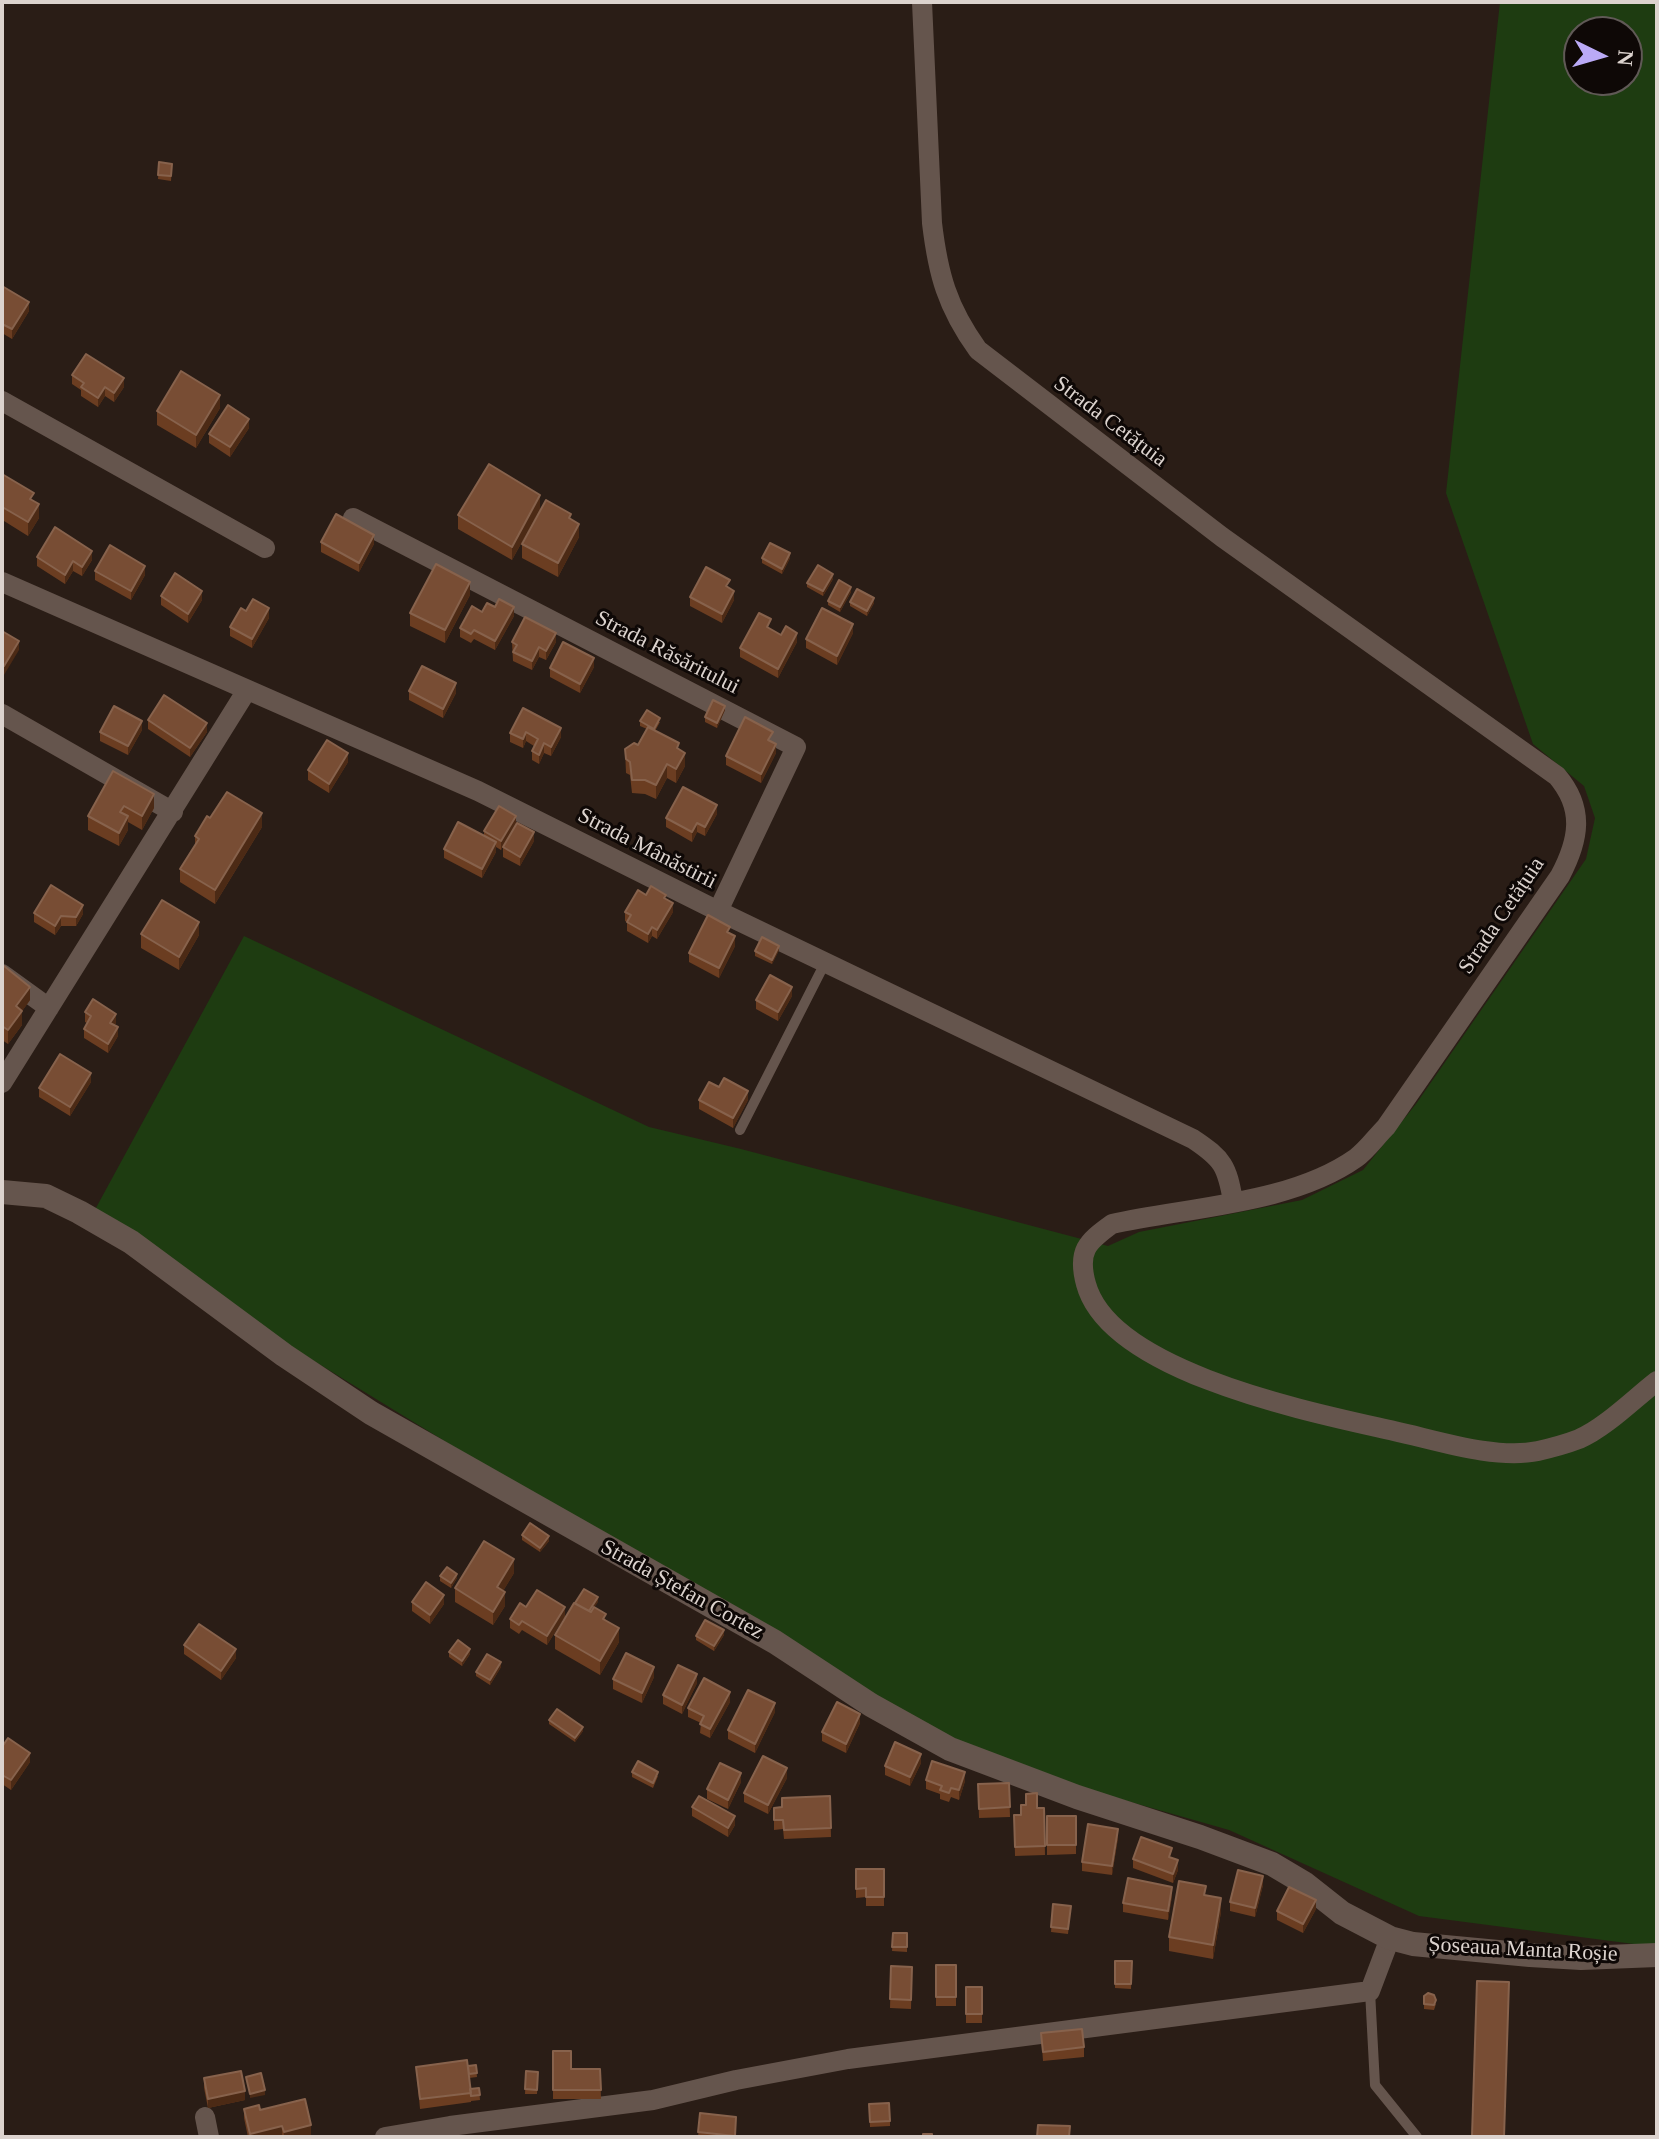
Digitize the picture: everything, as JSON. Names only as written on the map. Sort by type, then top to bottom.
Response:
[{"type":"street","name":"Strada Cetățuia","points":[[922,2],[936,255],[941,283],[951,309],[978,350],[1222,537],[1557,776],[1570,791],[1575,809],[1575,836],[1560,876],[1386,1127],[1359,1157],[1309,1184],[1112,1224],[1090,1240],[1081,1266],[1088,1294],[1109,1322],[1140,1347],[1240,1393],[1498,1452],[1535,1452],[1581,1438],[1657,1381]]},
{"type":"street","points":[[2,401],[265,548]]},
{"type":"street","name":"Strada Răsăritului","points":[[353,518],[796,747],[718,911]]},
{"type":"street","name":"Strada Mânăstirii","points":[[2,582],[478,791],[718,911],[1193,1139],[1218,1156],[1228,1174],[1233,1201]]},
{"type":"street","points":[[2,1083],[247,690]]},
{"type":"street","points":[[2,714],[173,812]]},
{"type":"street","points":[[2,974],[49,1008]]},
{"type":"street","name":"Strada Ștefan Cortez","points":[[2,1192],[46,1196],[92,1219],[182,1278],[284,1355],[371,1413],[775,1642],[871,1705],[950,1749],[1077,1797],[1272,1864],[1304,1883],[1342,1913],[1390,1938]]},
{"type":"street","points":[[385,2137],[653,2100],[736,2080],[848,2059],[1370,1991],[1390,1938]]},
{"type":"street","name":"Șoseaua Manta Roșie","points":[[1390,1938],[1413,1944],[1530,1955],[1581,1958],[1657,1955]]},
{"type":"lane","points":[[740,1130],[825,963]]},
{"type":"lane","points":[[1370,1991],[1375,2085],[1417,2137]]},
{"type":"green space","points":[[1500,2],[1657,2],[1657,1947],[1419,1916],[1229,1830],[948,1750],[275,1337],[91,1217],[244,936],[649,1127],[1108,1246],[1139,1232],[1302,1200],[1363,1170],[1416,1104],[1586,859],[1595,818],[1584,786],[1533,744],[1446,493]]},
{"type":"building","points":[[159,162],[172,164],[171,176],[158,175]]},
{"type":"building","points":[[2,286],[29,302],[12,329],[2,324]]},
{"type":"building","points":[[86,354],[124,378],[114,393],[105,387],[98,398],[81,387],[84,383],[72,375]]},
{"type":"building","points":[[181,371],[220,395],[196,435],[157,411]]},
{"type":"building","points":[[228,405],[249,419],[230,447],[209,434]]},
{"type":"building","points":[[489,464],[540,495],[512,547],[458,515]]},
{"type":"building","points":[[2,474],[34,493],[30,499],[39,504],[28,522],[4,508],[2,511]]},
{"type":"building","points":[[546,500],[571,514],[569,518],[579,524],[558,563],[522,544]]},
{"type":"building","points":[[336,514],[374,535],[359,563],[321,542]]},
{"type":"building","points":[[55,527],[92,551],[82,567],[73,561],[65,575],[37,557]]},
{"type":"building","points":[[770,543],[790,553],[782,569],[762,558]]},
{"type":"building","points":[[110,545],[145,566],[131,591],[95,571]]},
{"type":"building","points":[[436,564],[470,582],[445,630],[410,613]]},
{"type":"building","points":[[818,565],[833,574],[823,591],[807,583]]},
{"type":"building","points":[[706,567],[730,580],[726,586],[734,591],[722,614],[690,597]]},
{"type":"building","points":[[175,573],[202,591],[188,614],[161,596]]},
{"type":"building","points":[[839,580],[851,587],[840,607],[828,601]]},
{"type":"building","points":[[857,589],[874,598],[867,611],[850,602]]},
{"type":"building","points":[[253,599],[269,608],[252,639],[230,627],[241,608],[246,611]]},
{"type":"building","points":[[499,599],[514,607],[495,641],[474,630],[471,634],[460,628],[472,606],[482,612],[487,603],[495,607]]},
{"type":"building","points":[[822,608],[853,624],[837,656],[806,639]]},
{"type":"building","points":[[759,613],[771,619],[767,627],[781,635],[786,626],[797,633],[778,669],[740,648]]},
{"type":"building","points":[[525,617],[556,633],[546,651],[539,647],[532,661],[513,652],[517,645],[512,642]]},
{"type":"building","points":[[2,631],[19,641],[4,666],[2,665]]},
{"type":"building","points":[[563,642],[594,658],[580,684],[550,668]]},
{"type":"building","points":[[422,666],[456,683],[443,709],[409,691]]},
{"type":"building","points":[[164,695],[207,723],[190,748],[148,720]]},
{"type":"building","points":[[713,700],[725,706],[717,723],[705,717]]},
{"type":"building","points":[[114,706],[142,721],[128,746],[100,732]]},
{"type":"building","points":[[523,708],[561,728],[551,747],[544,743],[539,755],[532,751],[538,739],[526,732],[523,739],[510,733]]},
{"type":"building","points":[[647,710],[660,718],[654,729],[640,721]]},
{"type":"building","points":[[745,717],[773,732],[768,740],[776,744],[761,774],[726,756]]},
{"type":"building","points":[[648,727],[679,743],[677,748],[685,753],[676,769],[667,764],[656,785],[645,780],[632,780],[630,762],[626,759],[625,749],[634,743],[638,745]]},
{"type":"building","points":[[327,740],[348,753],[329,784],[308,770]]},
{"type":"building","points":[[113,771],[154,794],[142,816],[124,806],[120,812],[128,816],[119,833],[88,816]]},
{"type":"building","points":[[683,787],[717,805],[705,827],[697,823],[692,832],[666,818]]},
{"type":"building","points":[[227,792],[262,813],[215,890],[180,869],[199,839],[195,836],[207,816],[210,818]]},
{"type":"building","points":[[499,806],[516,816],[501,841],[484,831]]},
{"type":"building","points":[[458,822],[496,842],[482,869],[444,849]]},
{"type":"building","points":[[517,823],[534,832],[520,857],[503,847]]},
{"type":"building","points":[[51,885],[83,905],[76,917],[61,916],[55,926],[34,913]]},
{"type":"building","points":[[651,886],[673,903],[657,930],[652,927],[648,934],[627,922],[631,915],[625,912],[638,890],[646,895]]},
{"type":"building","points":[[162,900],[199,922],[179,957],[141,934]]},
{"type":"building","points":[[708,915],[730,927],[727,932],[735,936],[719,968],[689,953]]},
{"type":"building","points":[[762,937],[779,946],[772,960],[755,951]]},
{"type":"building","points":[[4,966],[30,987],[16,1006],[22,1011],[8,1030],[2,1026]]},
{"type":"building","points":[[770,975],[792,987],[778,1012],[756,1000]]},
{"type":"building","points":[[93,999],[116,1014],[110,1023],[118,1027],[108,1044],[84,1029],[91,1016],[85,1012]]},
{"type":"building","points":[[60,1054],[91,1073],[70,1107],[39,1088]]},
{"type":"building","points":[[724,1078],[748,1091],[733,1118],[699,1100],[709,1082],[719,1087]]},
{"type":"building","points":[[530,1523],[549,1536],[540,1548],[522,1535]]},
{"type":"building","points":[[484,1541],[514,1559],[497,1587],[505,1592],[493,1612],[455,1588]]},
{"type":"building","points":[[447,1567],[457,1574],[451,1583],[440,1576]]},
{"type":"building","points":[[426,1582],[444,1595],[430,1615],[412,1602]]},
{"type":"building","points":[[584,1589],[598,1597],[589,1611],[575,1603]]},
{"type":"building","points":[[537,1590],[565,1607],[547,1636],[522,1621],[519,1625],[510,1619],[520,1603],[526,1607]]},
{"type":"building","points":[[574,1603],[591,1612],[594,1607],[606,1614],[603,1619],[619,1628],[600,1661],[555,1635]]},
{"type":"building","points":[[705,1620],[724,1630],[714,1646],[696,1636]]},
{"type":"building","points":[[199,1624],[236,1649],[221,1671],[184,1645]]},
{"type":"building","points":[[458,1640],[470,1649],[462,1661],[449,1652]]},
{"type":"building","points":[[626,1653],[654,1667],[642,1693],[613,1679]]},
{"type":"building","points":[[487,1654],[501,1662],[490,1680],[476,1672]]},
{"type":"building","points":[[678,1665],[697,1674],[682,1705],[663,1695]]},
{"type":"building","points":[[704,1678],[730,1692],[710,1729],[700,1724],[704,1716],[688,1708]]},
{"type":"building","points":[[748,1690],[775,1703],[755,1744],[728,1730]]},
{"type":"building","points":[[837,1702],[860,1714],[846,1744],[822,1732]]},
{"type":"building","points":[[557,1709],[583,1727],[575,1738],[549,1720]]},
{"type":"building","points":[[8,1738],[30,1753],[11,1780],[2,1775],[2,1747]]},
{"type":"building","points":[[895,1742],[921,1754],[910,1777],[885,1766]]},
{"type":"building","points":[[763,1756],[787,1768],[768,1805],[744,1793]]},
{"type":"building","points":[[638,1761],[658,1772],[653,1783],[632,1772]]},
{"type":"building","points":[[932,1761],[965,1772],[959,1790],[951,1788],[949,1793],[940,1790],[942,1786],[926,1780]]},
{"type":"building","points":[[720,1763],[741,1773],[728,1800],[707,1789]]},
{"type":"building","points":[[1009,1783],[1010,1807],[979,1809],[978,1784]]},
{"type":"building","points":[[1037,1793],[1037,1808],[1044,1808],[1045,1846],[1015,1847],[1014,1815],[1021,1815],[1021,1805],[1026,1805],[1026,1794]]},
{"type":"building","points":[[699,1796],[735,1816],[728,1828],[692,1807]]},
{"type":"building","points":[[830,1796],[831,1828],[784,1830],[783,1820],[774,1820],[774,1808],[782,1807],[782,1798]]},
{"type":"building","points":[[1047,1816],[1076,1816],[1076,1845],[1047,1845]]},
{"type":"building","points":[[1088,1824],[1118,1829],[1112,1866],[1082,1862]]},
{"type":"building","points":[[1141,1837],[1172,1848],[1169,1857],[1178,1860],[1173,1874],[1133,1859]]},
{"type":"building","points":[[856,1869],[884,1869],[884,1897],[866,1897],[866,1888],[856,1889]]},
{"type":"building","points":[[1238,1870],[1263,1876],[1255,1908],[1230,1902]]},
{"type":"building","points":[[1128,1878],[1172,1887],[1168,1911],[1123,1903]]},
{"type":"building","points":[[1179,1881],[1206,1886],[1204,1895],[1221,1898],[1213,1945],[1169,1937]]},
{"type":"building","points":[[1289,1887],[1316,1900],[1303,1924],[1277,1911]]},
{"type":"building","points":[[1053,1904],[1071,1906],[1068,1929],[1051,1927]]},
{"type":"building","points":[[893,1933],[907,1933],[907,1947],[892,1947]]},
{"type":"building","points":[[1115,1961],[1132,1961],[1131,1984],[1115,1984]]},
{"type":"building","points":[[936,1965],[956,1965],[956,1997],[936,1997]]},
{"type":"building","points":[[891,1966],[912,1967],[911,2000],[890,1999]]},
{"type":"building","points":[[1477,1981],[1509,1982],[1504,2137],[1472,2136]]},
{"type":"building","points":[[966,1987],[982,1987],[982,2014],[966,2014]]},
{"type":"building","points":[[1428,1993],[1434,1995],[1434,2005],[1424,2004],[1424,1996]]},
{"type":"building","points":[[1082,2029],[1084,2047],[1043,2052],[1041,2033]]},
{"type":"building","points":[[553,2051],[571,2051],[571,2069],[600,2069],[601,2090],[553,2090]]},
{"type":"building","points":[[467,2060],[471,2093],[420,2099],[416,2067]]},
{"type":"building","points":[[476,2065],[477,2073],[469,2074],[468,2066]]},
{"type":"building","points":[[241,2071],[245,2091],[208,2099],[204,2078]]},
{"type":"building","points":[[526,2071],[538,2072],[537,2090],[525,2089]]},
{"type":"building","points":[[261,2073],[265,2090],[250,2094],[246,2077]]},
{"type":"building","points":[[479,2088],[480,2095],[471,2096],[470,2089]]},
{"type":"building","points":[[305,2099],[311,2125],[284,2132],[282,2126],[250,2134],[244,2109],[259,2105],[260,2110]]},
{"type":"building","points":[[889,2103],[890,2121],[870,2122],[869,2104]]},
{"type":"building","points":[[700,2113],[736,2117],[735,2136],[698,2132]]},
{"type":"building","points":[[1038,2125],[1070,2126],[1069,2137],[1037,2137]]}]
